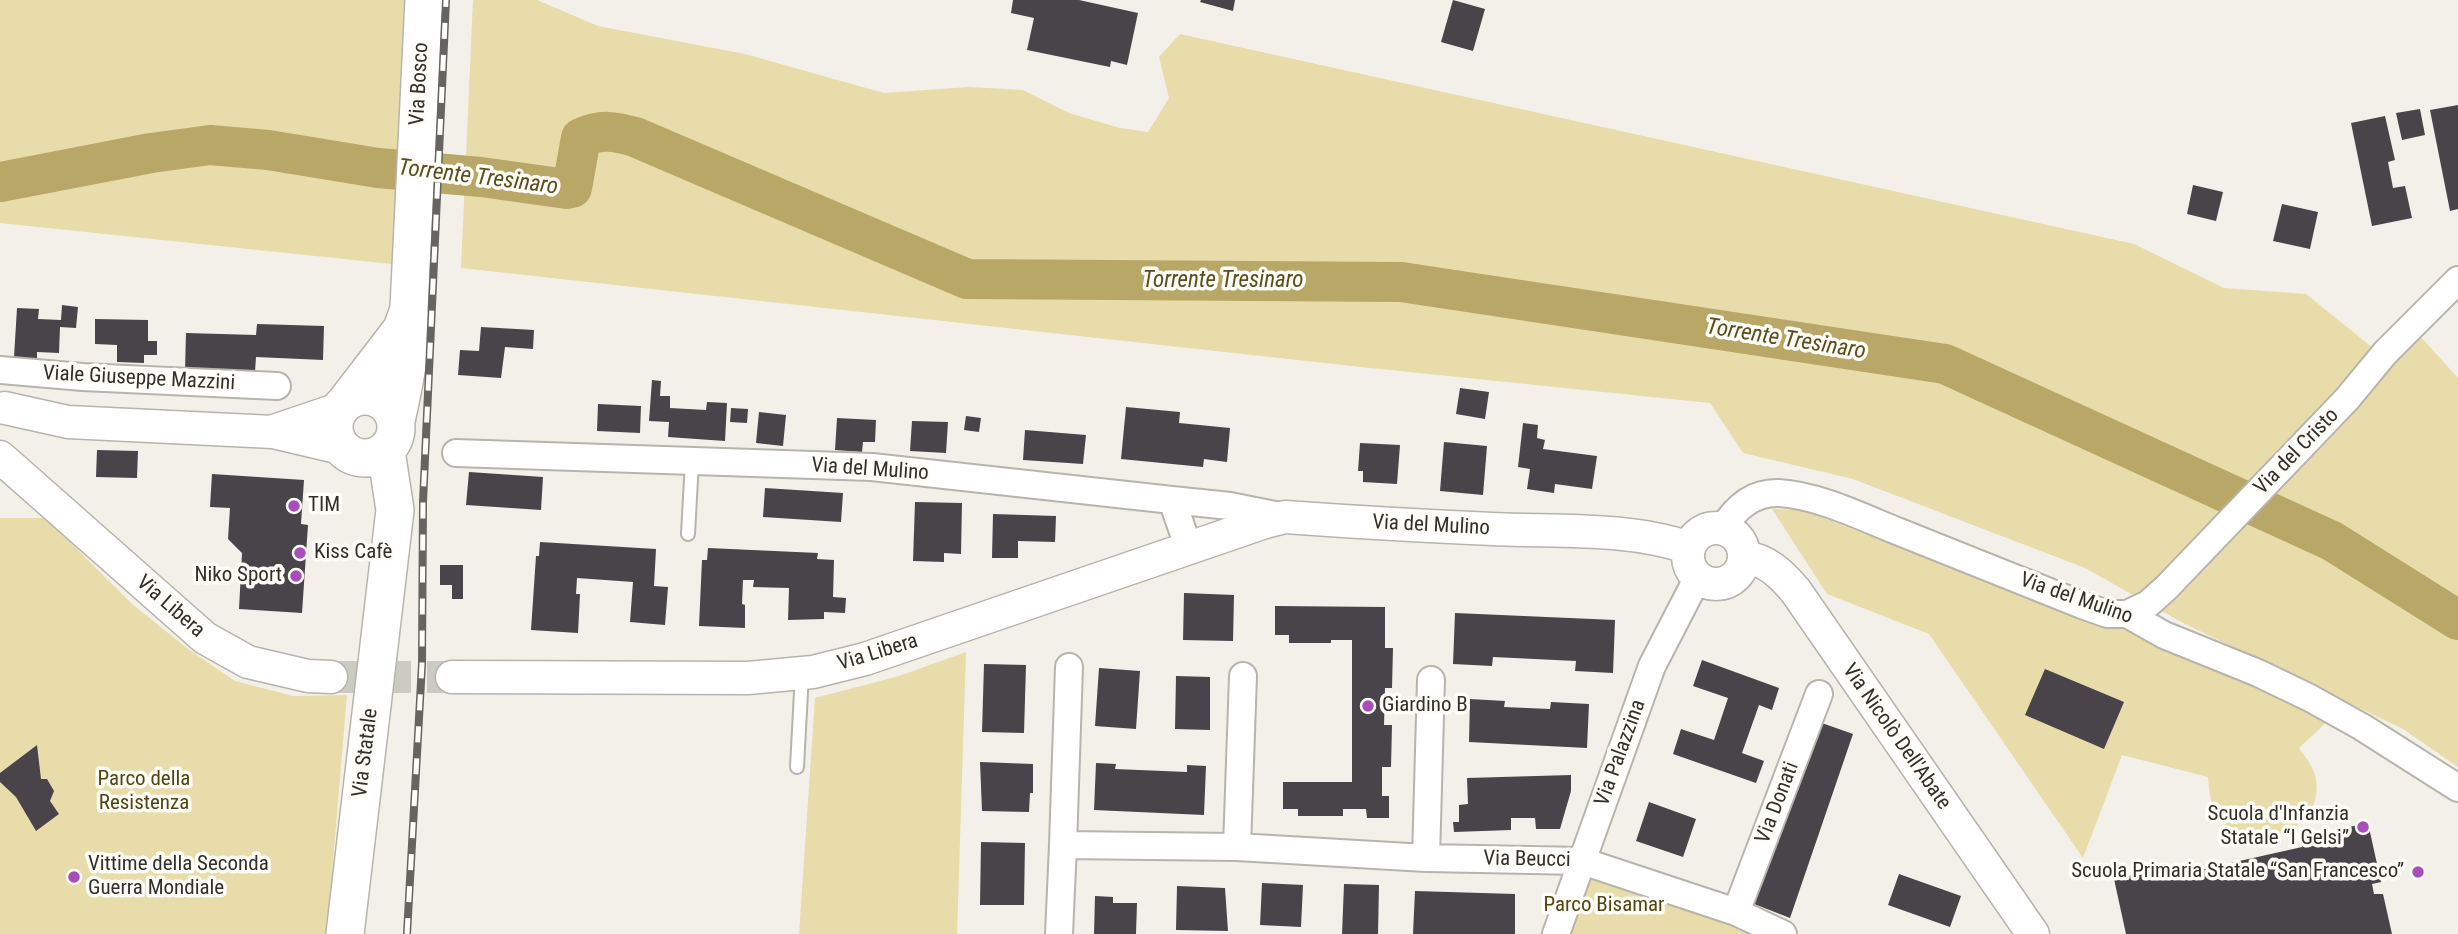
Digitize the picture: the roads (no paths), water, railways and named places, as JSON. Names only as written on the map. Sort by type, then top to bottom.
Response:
[{"type":"main road","name":"Via Bosco","points":[[410,301],[423,13]]},
{"type":"main road","points":[[343,406],[402,329],[410,301]]},
{"type":"main road","name":"Via Statale","points":[[345,934],[365,751],[389,572],[395,510],[391,436],[409,359],[410,301]]},
{"type":"main road","points":[[343,406],[365,396],[375,397],[390,408],[391,436],[369,458],[359,458],[345,451]]},
{"type":"main road","name":"Via Statale","points":[[343,406],[334,429],[369,491],[383,537],[389,572]]},
{"type":"street","name":"Via del Cristo","points":[[2127,614],[2148,604],[2166,588],[2347,399],[2385,352],[2458,280]]},
{"type":"street","name":"Viale Giuseppe Mazzini","points":[[0,370],[83,377],[277,386]]},
{"type":"street","name":"Viale Giuseppe Mazzini","points":[[273,432],[343,406]]},
{"type":"street","name":"Viale Giuseppe Mazzini","points":[[5,431],[68,422],[273,432],[345,451]]},
{"type":"street","name":"Via Libera","points":[[5,431],[20,465],[35,488],[205,639],[248,662],[308,676],[331,677]]},
{"type":"street","name":"Via del Mulino","points":[[456,453],[872,467],[1230,506],[1285,517],[1492,529],[1586,531],[1663,540],[1693,563]]},
{"type":"street","name":"Via del Mulino","points":[[1723,528],[1732,514],[1755,497],[1778,493],[1802,497],[1854,514],[2081,605],[2107,614],[2127,614],[2164,635],[2258,673],[2362,727],[2458,788]]},
{"type":"street","points":[[1172,500],[1189,549]]},
{"type":"street","name":"Via Libera","points":[[452,677],[691,680],[748,678],[802,672],[865,659],[1285,517]]},
{"type":"street","points":[[1723,528],[1737,536],[1745,556],[1743,566],[1732,580],[1714,584],[1693,563],[1692,540],[1706,529],[1723,528]]},
{"type":"street","name":"Via Nicolò Dell'Abate","points":[[1745,556],[1766,563],[1779,572],[1795,590],[2033,934]]},
{"type":"street","name":"Via Palazzina","points":[[1556,934],[1652,666],[1693,563]]},
{"type":"street","points":[[1059,934],[1069,667]]},
{"type":"street","points":[[1237,847],[1243,676]]},
{"type":"street","points":[[1426,858],[1431,680]]},
{"type":"street","name":"Via Donati","points":[[1736,912],[1819,694]]},
{"type":"street","name":"Via Beucci","points":[[1063,845],[1237,847],[1426,858],[1582,861],[1736,912],[1783,934]]},
{"type":"lane","points":[[688,534],[692,461]]},
{"type":"lane","points":[[797,767],[802,672]]},
{"type":"waterway","name":"Torrente Tresinaro","points":[[0,182],[151,153],[210,145],[268,150],[378,168],[481,177],[567,189],[572,188],[581,138],[595,133],[614,132],[635,137],[967,279],[1401,282],[1945,364],[2332,541],[2458,620]]},
{"type":"tunnel","points":[[331,677],[452,677]]},
{"type":"railway","points":[[407,934],[422,664],[423,502],[446,0]]},
{"type":"place","name":"TIM","points":[[294,506]]},
{"type":"place","name":"Kiss Cafè","points":[[300,553]]},
{"type":"place","name":"Niko Sport","points":[[296,576]]},
{"type":"place","name":"Giardino B","points":[[1368,706]]},
{"type":"place","name":"Scuola d'Infanzia Statale “I Gelsi”","points":[[2363,827]]},
{"type":"place","name":"Scuola Primaria Statale “San Francesco”","points":[[2418,872]]},
{"type":"place","name":"Vittime della Seconda Guerra Mondiale","points":[[74,877]]},
{"type":"park label","name":"Parco della Resistenza","points":[[144,792]]},
{"type":"park label","name":"Parco Bisamar","points":[[1604,906]]}]
